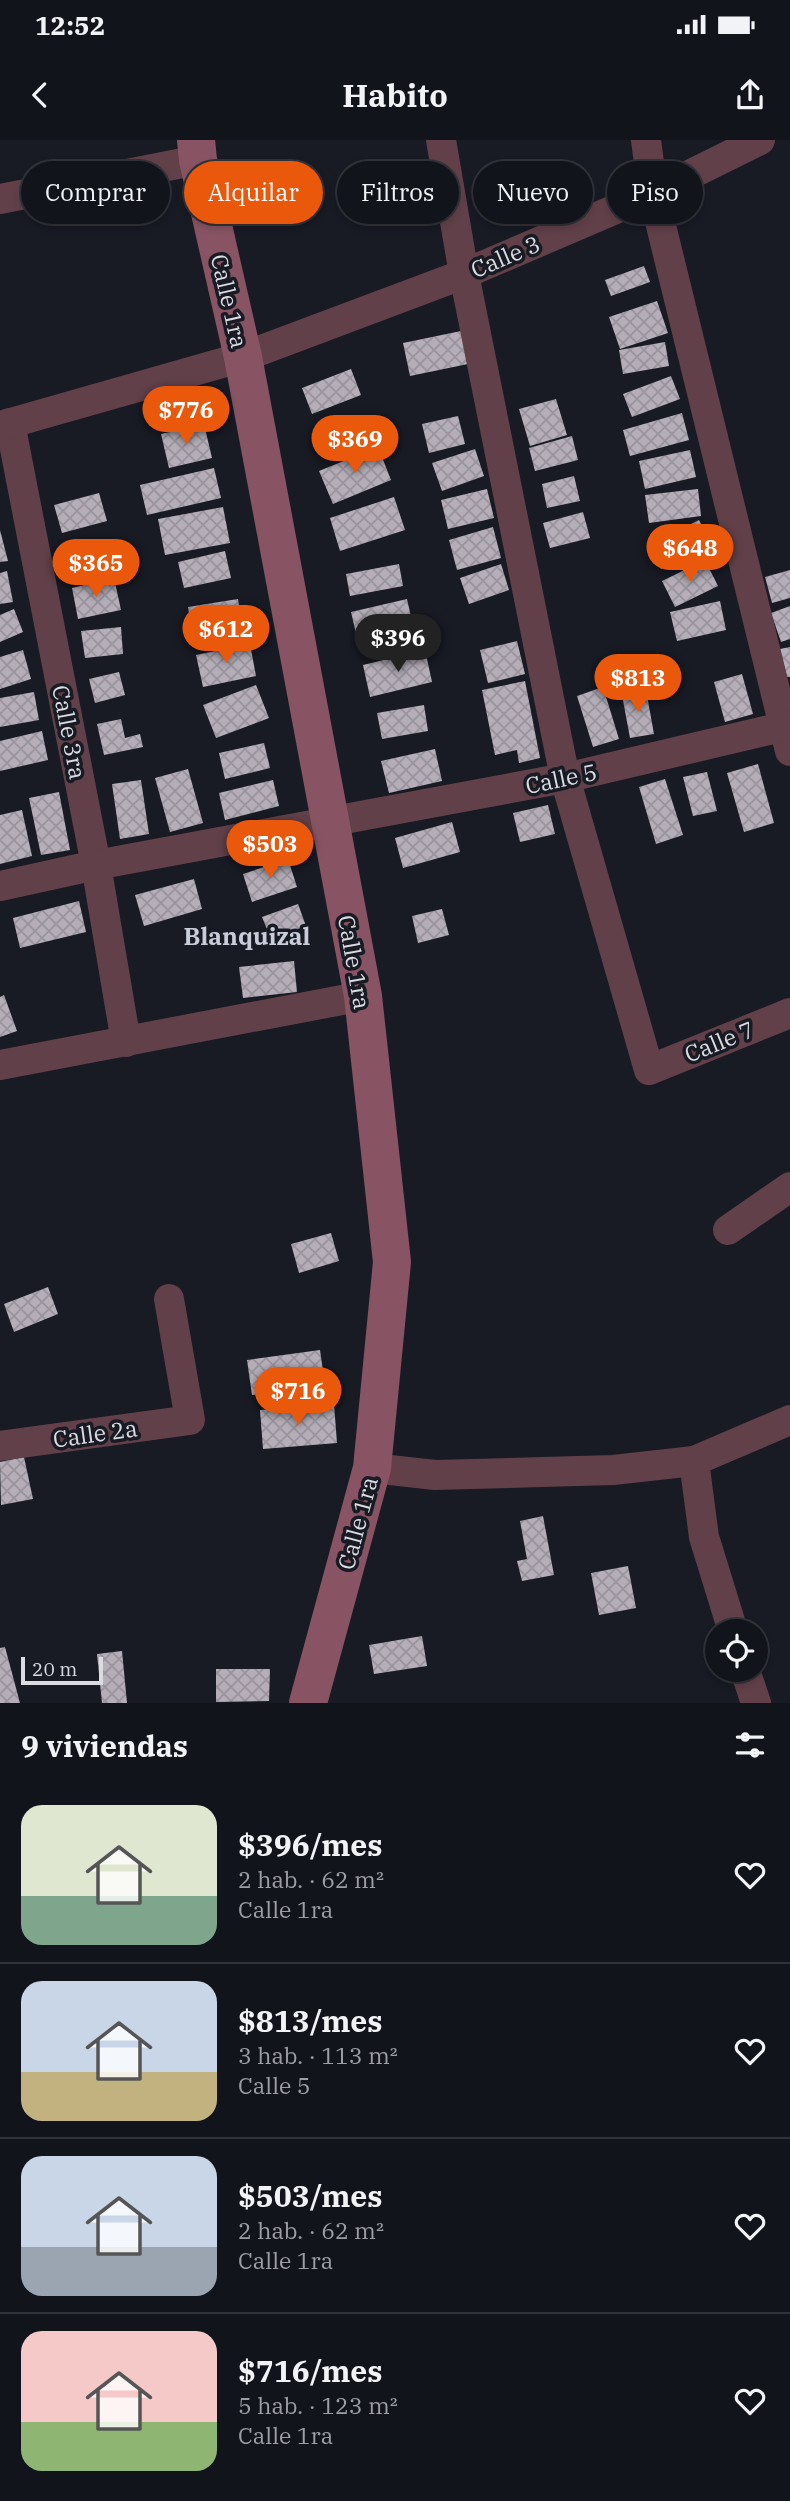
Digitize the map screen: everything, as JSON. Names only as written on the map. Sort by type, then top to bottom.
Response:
[{"type":"main road","name":"Calle 1ra","points":[[197,150],[243,357],[363,996],[392,1262],[372,1468],[308,1703]]},
{"type":"street","points":[[441,140],[464,274],[565,778]]},
{"type":"street","points":[[646,140],[649,161]]},
{"type":"street","name":"Calle 3","points":[[703,168],[760,140]]},
{"type":"street","points":[[0,199],[197,150]]},
{"type":"street","name":"Calle 3","points":[[5,424],[243,357],[464,274],[607,213]]},
{"type":"street","points":[[661,224],[788,734]]},
{"type":"street","name":"Calle 3ra","points":[[5,424],[96,865],[126,1042]]},
{"type":"street","name":"Calle 5","points":[[0,886],[96,865],[788,734]]},
{"type":"street","name":"Calle 7","points":[[565,778],[649,1070],[790,1013]]},
{"type":"street","points":[[0,1065],[363,996]]},
{"type":"street","points":[[728,1230],[790,1187]]},
{"type":"street","name":"Calle 2a","points":[[0,1445],[190,1420],[169,1299]]},
{"type":"street","points":[[372,1468],[435,1475],[613,1470],[694,1461],[790,1420]]},
{"type":"street","points":[[694,1461],[704,1537],[729,1619]]},
{"type":"street","points":[[749,1682],[755,1703]]},
{"type":"building","points":[[644,266],[650,282],[611,296],[605,280]]},
{"type":"building","points":[[657,301],[668,333],[620,349],[609,317]]},
{"type":"building","points":[[461,331],[468,364],[410,376],[403,343]]},
{"type":"building","points":[[665,342],[669,366],[623,374],[619,350]]},
{"type":"building","points":[[351,369],[361,395],[312,414],[302,388]]},
{"type":"building","points":[[671,376],[680,399],[632,417],[623,394]]},
{"type":"building","points":[[556,399],[567,435],[530,446],[519,409]]},
{"type":"building","points":[[682,413],[689,440],[630,456],[623,430]]},
{"type":"building","points":[[458,416],[465,444],[429,453],[422,424]]},
{"type":"building","points":[[337,421],[346,448],[323,456],[314,429]]},
{"type":"building","points":[[204,424],[212,458],[169,468],[161,434]]},
{"type":"building","points":[[572,436],[578,460],[535,471],[529,448]]},
{"type":"building","points":[[378,447],[391,480],[333,504],[319,471]]},
{"type":"building","points":[[475,449],[484,476],[442,491],[432,463]]},
{"type":"building","points":[[690,450],[696,477],[645,489],[639,461]]},
{"type":"building","points":[[214,468],[221,498],[147,515],[140,485]]},
{"type":"building","points":[[574,476],[580,501],[547,508],[542,484]]},
{"type":"building","points":[[487,489],[494,518],[448,529],[441,500]]},
{"type":"building","points":[[698,489],[701,516],[649,523],[645,495]]},
{"type":"building","points":[[99,493],[107,521],[62,533],[54,505]]},
{"type":"building","points":[[394,497],[405,530],[340,551],[330,518]]},
{"type":"building","points":[[223,507],[230,543],[165,555],[158,519]]},
{"type":"building","points":[[583,512],[590,538],[550,548],[543,523]]},
{"type":"building","points":[[699,520],[711,544],[661,569],[649,545]]},
{"type":"building","points":[[493,527],[501,558],[457,570],[449,540]]},
{"type":"building","points":[[0,530],[8,561],[0,562]]},
{"type":"building","points":[[225,551],[231,578],[184,588],[178,562]]},
{"type":"building","points":[[705,560],[718,586],[675,607],[662,581]]},
{"type":"building","points":[[399,564],[403,586],[350,596],[346,574]]},
{"type":"building","points":[[501,564],[509,590],[469,604],[460,578]]},
{"type":"building","points":[[790,570],[790,598],[772,603],[765,577]]},
{"type":"building","points":[[7,571],[13,602],[0,604],[0,573]]},
{"type":"building","points":[[114,578],[121,610],[78,619],[72,588]]},
{"type":"building","points":[[238,599],[243,630],[193,638],[188,607]]},
{"type":"building","points":[[407,599],[414,630],[358,642],[351,612]]},
{"type":"building","points":[[720,601],[726,630],[677,641],[670,612]]},
{"type":"building","points":[[790,606],[790,639],[781,642],[771,613]]},
{"type":"building","points":[[14,609],[23,632],[0,642],[0,615]]},
{"type":"building","points":[[121,627],[123,654],[85,658],[81,631]]},
{"type":"building","points":[[517,641],[525,674],[488,683],[480,650]]},
{"type":"building","points":[[250,644],[256,676],[203,687],[196,655]]},
{"type":"building","points":[[790,647],[790,677],[787,677],[780,649]]},
{"type":"building","points":[[23,650],[31,679],[0,689],[0,657]]},
{"type":"building","points":[[425,650],[432,682],[370,697],[363,665]]},
{"type":"building","points":[[119,672],[125,695],[95,703],[89,679]]},
{"type":"building","points":[[742,674],[753,714],[725,722],[714,682]]},
{"type":"building","points":[[525,681],[540,758],[519,763],[517,750],[495,755],[482,690]]},
{"type":"building","points":[[256,685],[269,718],[216,738],[203,705]]},
{"type":"building","points":[[603,687],[619,739],[593,747],[577,696]]},
{"type":"building","points":[[646,690],[654,734],[630,738],[622,695]]},
{"type":"building","points":[[34,692],[39,720],[0,727],[0,698]]},
{"type":"building","points":[[424,705],[428,731],[382,739],[377,713]]},
{"type":"building","points":[[121,719],[125,738],[140,734],[143,747],[104,755],[97,724]]},
{"type":"building","points":[[42,731],[48,760],[0,771],[0,741]]},
{"type":"building","points":[[264,743],[270,768],[225,779],[219,753]]},
{"type":"building","points":[[435,749],[442,781],[389,793],[381,761]]},
{"type":"building","points":[[758,764],[774,823],[744,832],[727,773]]},
{"type":"building","points":[[188,769],[203,823],[170,832],[155,778]]},
{"type":"building","points":[[707,772],[717,811],[693,816],[683,777]]},
{"type":"building","points":[[665,779],[683,835],[656,844],[639,787]]},
{"type":"building","points":[[141,780],[149,834],[120,839],[112,784]]},
{"type":"building","points":[[273,780],[279,806],[225,820],[219,793]]},
{"type":"building","points":[[59,792],[70,850],[41,855],[29,798]]},
{"type":"building","points":[[548,805],[555,834],[520,842],[513,813]]},
{"type":"building","points":[[22,810],[32,856],[0,864],[0,815]]},
{"type":"building","points":[[452,822],[460,852],[403,868],[395,838]]},
{"type":"building","points":[[288,859],[297,887],[252,902],[243,874]]},
{"type":"building","points":[[194,879],[202,909],[144,926],[135,895]]},
{"type":"building","points":[[79,901],[86,932],[20,948],[13,918]]},
{"type":"building","points":[[298,904],[306,926],[271,939],[262,917]]},
{"type":"building","points":[[442,909],[449,935],[418,943],[412,916]]},
{"type":"building","points":[[294,961],[297,992],[243,998],[239,967]]},
{"type":"building","points":[[4,995],[17,1031],[0,1037],[0,997]]},
{"type":"building","points":[[331,1233],[339,1261],[299,1273],[291,1244]]},
{"type":"building","points":[[48,1287],[58,1314],[14,1332],[4,1304]]},
{"type":"building","points":[[320,1350],[325,1385],[252,1395],[247,1360]]},
{"type":"building","points":[[334,1404],[337,1443],[263,1449],[260,1410]]},
{"type":"building","points":[[24,1457],[33,1499],[1,1505],[0,1462]]},
{"type":"building","points":[[543,1516],[554,1575],[522,1581],[517,1561],[527,1559],[520,1521]]},
{"type":"building","points":[[628,1566],[636,1608],[599,1615],[591,1573]]},
{"type":"building","points":[[422,1636],[427,1666],[374,1674],[369,1645]]},
{"type":"building","points":[[5,1647],[20,1703],[0,1703],[0,1648]]},
{"type":"building","points":[[122,1651],[127,1703],[102,1703],[97,1654]]},
{"type":"building","points":[[216,1669],[270,1669],[269,1701],[216,1702]]},
{"type":"district","name":"Blanquizal","points":[[247,936]]}]
